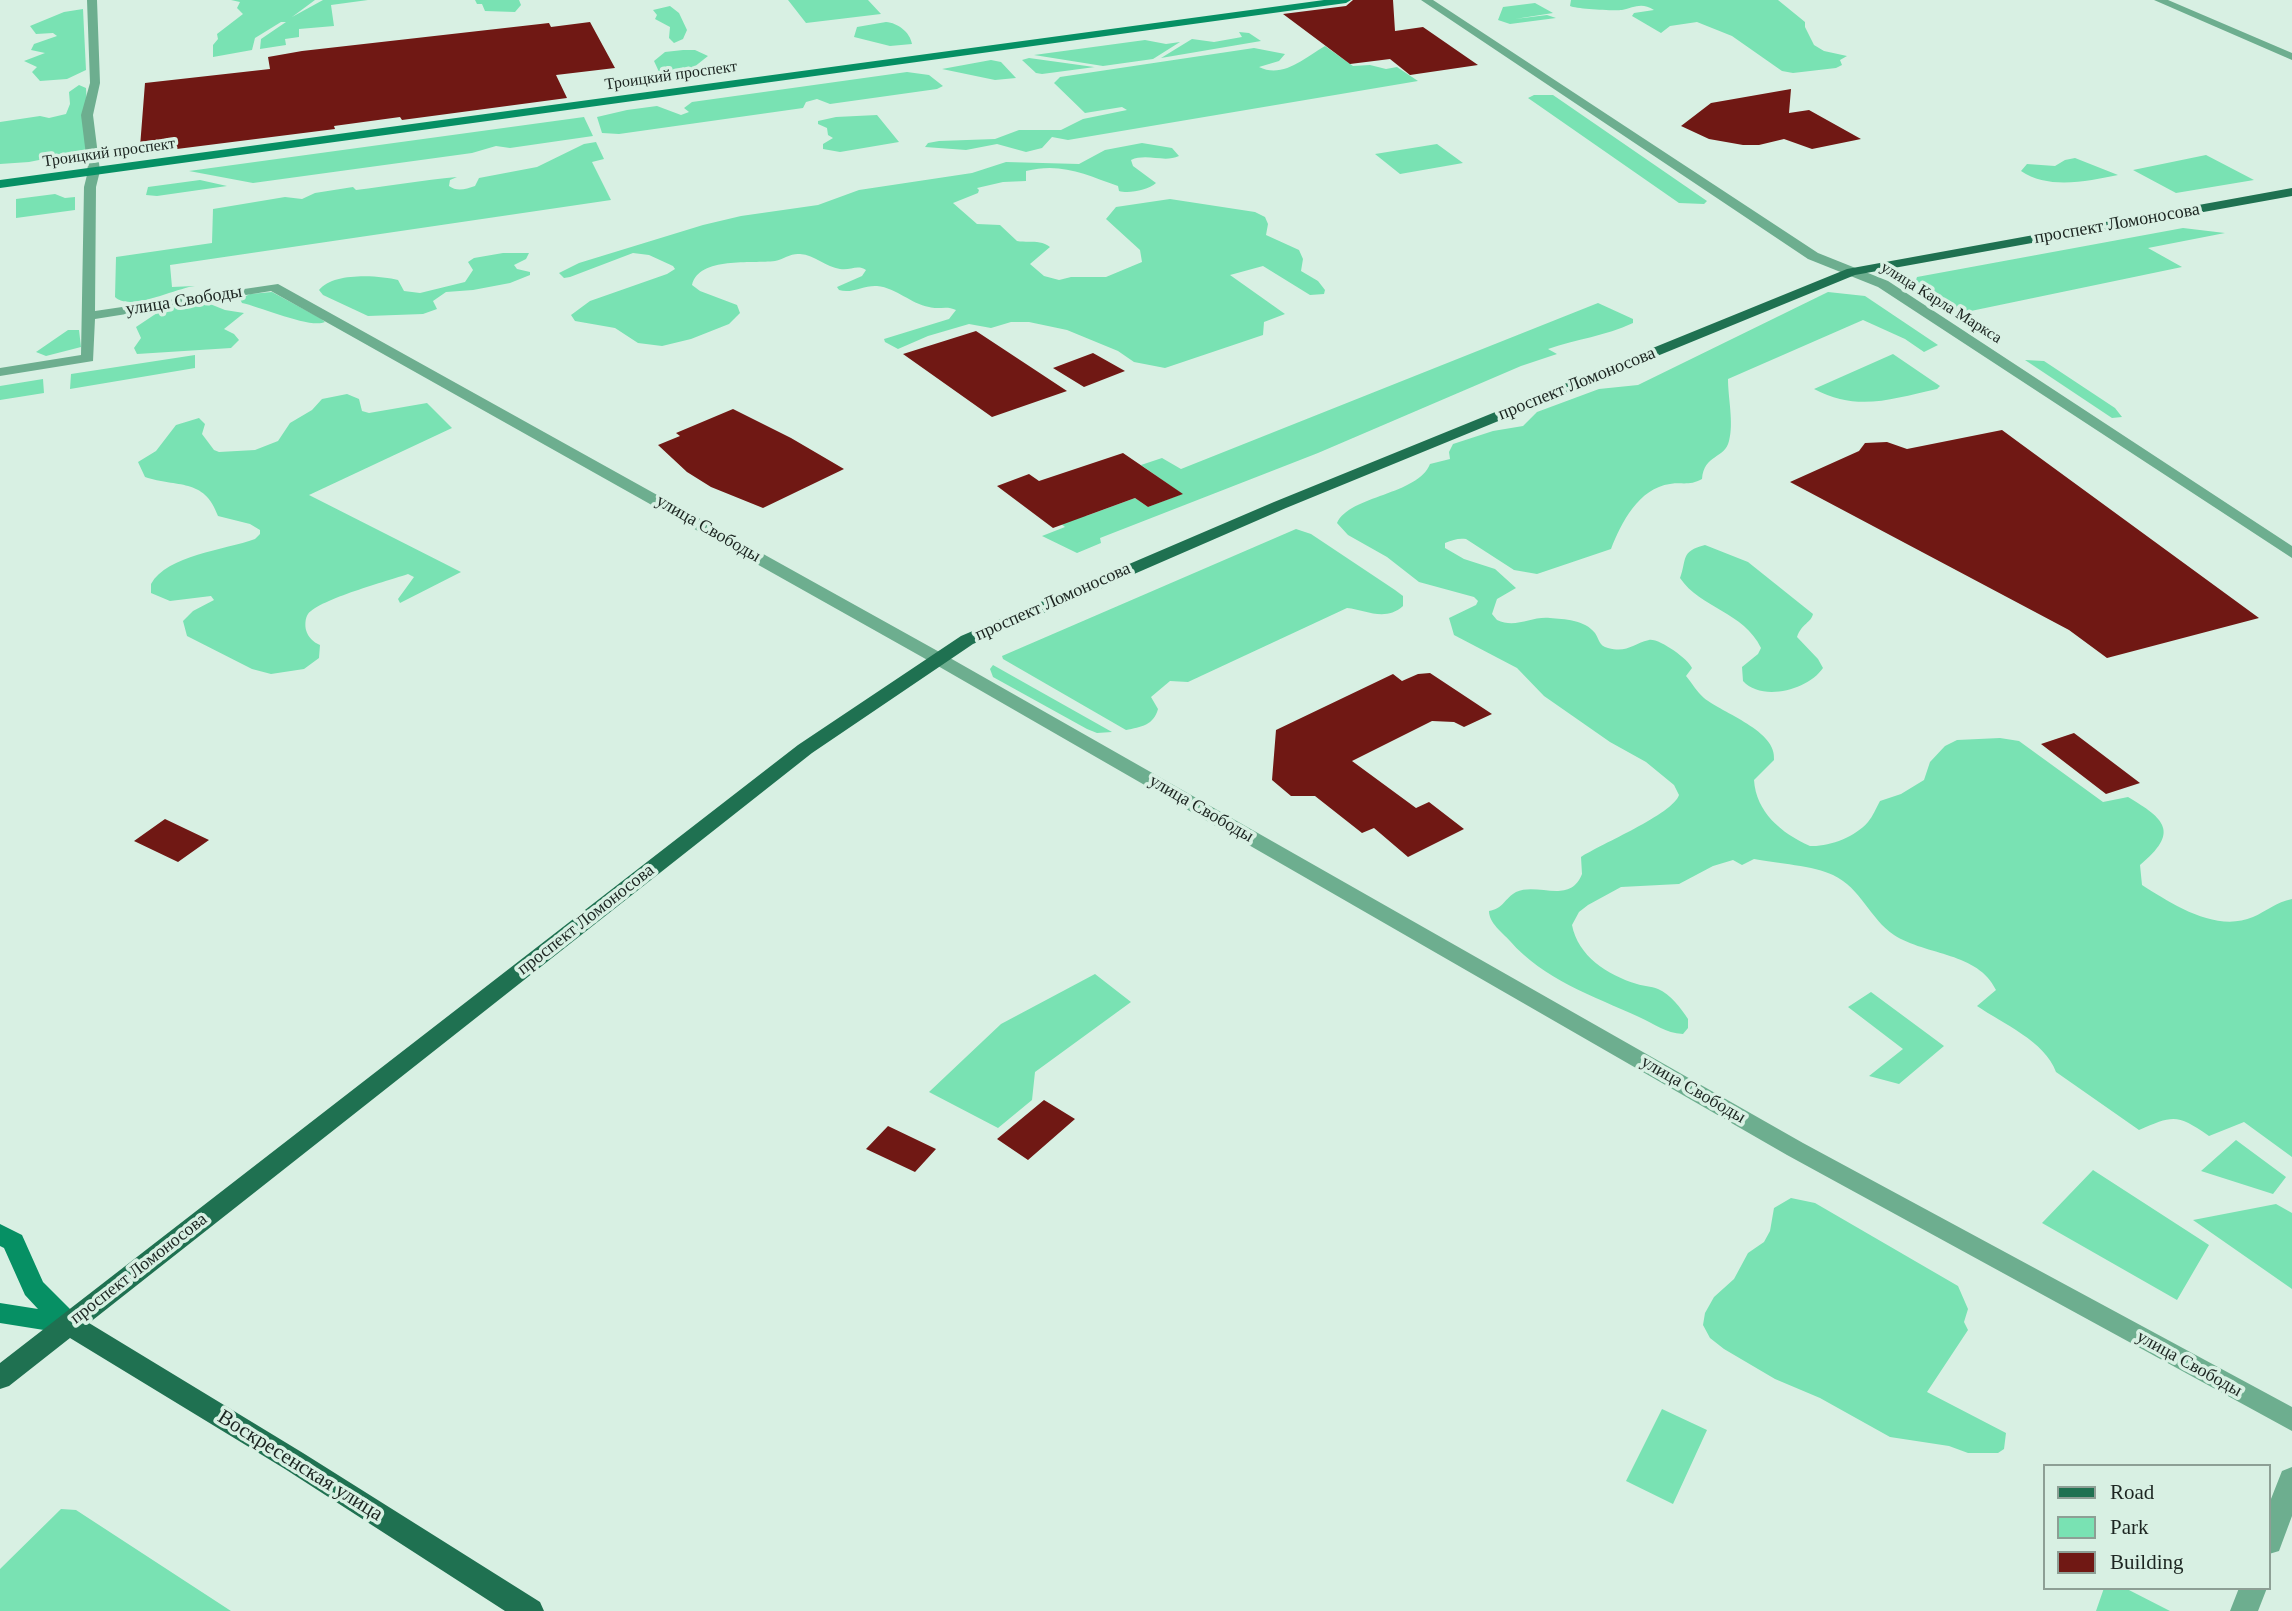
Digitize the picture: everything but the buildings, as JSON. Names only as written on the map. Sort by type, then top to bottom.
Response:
[{"type":"main road","name":"Троицкий проспект","points":[[0,184],[1346,0]]},
{"type":"main road","name":"проспект Ломоносова","points":[[0,1378],[805,749],[937,658],[1013,618],[1852,272],[2292,192]]},
{"type":"main road","name":"Воскресенская улица","points":[[0,1234],[13,1242],[34,1288],[69,1324],[530,1611]]},
{"type":"main road","name":"Воскресенская улица","points":[[0,1313],[69,1324]]},
{"type":"street","points":[[0,372],[88,358],[90,187],[94,171],[87,115],[95,83],[92,0]]},
{"type":"street","name":"улица Карла Маркса","points":[[1426,0],[1813,256],[1883,284],[2292,553]]},
{"type":"street","points":[[2159,0],[2292,57]]},
{"type":"street","name":"улица Свободы","points":[[89,316],[273,287],[937,658],[1795,1149],[2292,1420]]},
{"type":"street","points":[[2271,1537],[2292,1479]]},
{"type":"street","points":[[2244,1611],[2252,1590]]},
{"type":"green space","points":[[231,0],[315,0],[292,17],[323,0],[368,0],[331,5],[334,26],[299,29],[299,37],[285,39],[286,45],[260,49],[261,39],[286,22],[281,22],[255,38],[252,50],[213,57],[217,34],[243,14],[237,8],[240,2]]},
{"type":"green space","points":[[475,0],[519,0],[521,5],[515,12],[485,11],[482,4],[477,4]]},
{"type":"green space","points":[[788,0],[868,0],[881,14],[806,23]]},
{"type":"green space","points":[[1571,0],[1778,0],[1805,22],[1814,45],[1824,51],[1847,56],[1840,60],[1842,65],[1836,68],[1793,73],[1782,71],[1732,36],[1697,22],[1670,26],[1661,33],[1632,16],[1634,13],[1654,10],[1650,8],[1642,6],[1622,10],[1587,9],[1570,6]]},
{"type":"green space","points":[[1535,3],[1553,13],[1515,19],[1547,15],[1556,18],[1510,24],[1498,20],[1503,7]]},
{"type":"green space","points":[[670,6],[679,13],[687,30],[683,39],[674,43],[669,38],[670,27],[655,19],[657,15],[653,10]]},
{"type":"green space","points":[[83,9],[86,70],[67,79],[40,81],[32,72],[37,67],[24,61],[45,53],[31,50],[34,44],[57,36],[53,33],[36,34],[30,26],[64,12]]},
{"type":"green space","points":[[886,22],[903,29],[912,44],[890,46],[854,37],[857,27]]},
{"type":"green space","points":[[1239,32],[1249,33],[1261,41],[1161,58],[1192,39],[1214,42],[1242,37]]},
{"type":"green space","points":[[1145,40],[1166,44],[1180,42],[1153,59],[1103,66],[1034,55]]},
{"type":"green space","points":[[1325,46],[1353,66],[1370,65],[1386,69],[1397,67],[1418,81],[1068,140],[1052,137],[1042,148],[1026,152],[997,144],[966,150],[925,147],[928,143],[939,141],[995,139],[1019,130],[1061,130],[1083,119],[1127,110],[1122,107],[1085,113],[1054,83],[1060,77],[1254,48],[1285,54],[1279,61],[1259,67],[1277,70],[1294,65]]},
{"type":"green space","points":[[695,50],[708,56],[684,75],[666,78],[660,74],[654,61],[665,52]]},
{"type":"green space","points":[[1029,58],[1095,67],[1042,74],[1036,73],[1022,60]]},
{"type":"green space","points":[[991,60],[1001,62],[1016,78],[995,80],[942,69]]},
{"type":"green space","points":[[907,72],[929,75],[943,86],[830,104],[817,99],[806,102],[803,108],[619,134],[602,133],[597,117],[657,106],[681,115],[689,112],[684,108],[692,102]]},
{"type":"green space","points":[[79,85],[86,88],[89,150],[29,162],[0,164],[0,122],[66,114],[70,104],[69,92]]},
{"type":"green space","points":[[1534,95],[1553,95],[1707,201],[1704,204],[1679,203],[1528,98]]},
{"type":"green space","points":[[877,115],[899,142],[840,152],[823,149],[823,144],[833,138],[828,135],[827,128],[818,124],[818,121],[836,117]]},
{"type":"green space","points":[[584,117],[593,136],[510,148],[496,146],[472,153],[253,183],[189,171]]},
{"type":"green space","points":[[596,142],[604,159],[592,162],[611,200],[170,265],[172,287],[195,286],[142,301],[122,301],[115,297],[116,257],[212,243],[213,209],[285,197],[302,199],[315,193],[353,187],[356,190],[457,177],[450,180],[449,186],[465,189],[475,186],[479,178],[537,167],[584,144]]},
{"type":"green space","points":[[1142,143],[1172,148],[1179,156],[1131,160],[1133,166],[1156,183],[1143,189],[1119,191],[1118,186],[1084,174],[1051,168],[1026,171],[1026,181],[1003,182],[977,188],[978,193],[953,203],[977,224],[1000,225],[1017,241],[1038,242],[1050,247],[1030,264],[1044,276],[1059,280],[1071,277],[1106,277],[1142,262],[1140,250],[1106,219],[1116,207],[1170,199],[1255,212],[1265,217],[1268,224],[1266,235],[1299,250],[1303,259],[1301,271],[1318,281],[1325,290],[1324,294],[1310,295],[1263,266],[1230,275],[1285,314],[1264,322],[1263,335],[1165,368],[1134,362],[1118,351],[1067,330],[1029,322],[1011,322],[991,328],[969,324],[928,336],[898,349],[884,339],[949,319],[956,310],[922,305],[884,287],[839,290],[837,287],[862,276],[866,270],[835,268],[811,256],[800,254],[775,261],[728,263],[705,269],[692,285],[700,291],[737,305],[740,313],[729,324],[691,339],[662,346],[638,343],[615,328],[575,321],[571,315],[590,301],[667,274],[675,269],[673,266],[649,255],[633,253],[570,277],[564,278],[559,273],[579,263],[741,216],[818,205],[859,190],[972,173],[1006,162],[1079,164],[1105,150]]},
{"type":"green space","points":[[1437,144],[1463,163],[1400,174],[1375,154]]},
{"type":"green space","points":[[2206,155],[2254,180],[2176,193],[2133,170]]},
{"type":"green space","points":[[2075,158],[2118,175],[2056,182],[2032,177],[2021,171],[2027,164],[2055,166]]},
{"type":"green space","points":[[200,180],[227,186],[157,196],[146,195],[148,187]]},
{"type":"green space","points":[[55,194],[65,198],[75,197],[75,210],[16,218],[16,199]]},
{"type":"green space","points":[[2183,228],[2225,233],[2148,248],[2182,267],[1966,312],[1944,304],[1915,283],[1917,277]]},
{"type":"green space","points":[[503,253],[529,253],[526,259],[514,265],[517,269],[530,272],[530,275],[510,283],[446,292],[433,301],[437,309],[423,314],[368,316],[323,295],[319,290],[335,280],[368,276],[398,280],[404,291],[420,293],[465,282],[473,270],[468,262],[474,258]]},
{"type":"green space","points":[[272,292],[325,322],[309,323],[242,303],[240,299],[250,294]]},
{"type":"green space","points":[[1828,292],[1865,296],[1938,345],[1924,352],[1905,339],[1863,320],[1728,379],[1731,426],[1727,447],[1706,465],[1702,479],[1659,487],[1640,499],[1620,528],[1611,549],[1537,574],[1514,570],[1466,539],[1445,543],[1445,548],[1464,559],[1495,569],[1516,588],[1497,599],[1492,614],[1497,620],[1517,623],[1543,618],[1568,620],[1591,629],[1601,644],[1608,648],[1625,649],[1654,640],[1679,655],[1692,668],[1686,676],[1701,696],[1747,724],[1767,740],[1773,750],[1774,760],[1754,780],[1760,802],[1765,812],[1780,828],[1810,846],[1833,843],[1863,827],[1880,801],[1901,794],[1924,780],[1930,762],[1945,746],[1957,740],[2000,738],[2019,741],[2103,802],[2128,797],[2159,819],[2164,835],[2152,854],[2140,865],[2142,885],[2181,908],[2210,919],[2239,921],[2292,899],[2292,1157],[2244,1122],[2209,1136],[2182,1120],[2175,1119],[2139,1130],[2056,1072],[2051,1061],[2033,1042],[1977,1006],[1996,990],[1977,968],[1894,935],[1878,921],[1851,888],[1825,872],[1754,859],[1742,865],[1733,860],[1713,866],[1679,884],[1621,887],[1579,912],[1572,925],[1580,946],[1587,955],[1615,975],[1667,994],[1688,1019],[1688,1028],[1683,1034],[1660,1028],[1553,976],[1523,954],[1491,919],[1489,911],[1498,908],[1516,892],[1534,889],[1562,891],[1570,888],[1582,874],[1581,857],[1651,820],[1674,803],[1679,795],[1674,785],[1646,762],[1610,742],[1544,696],[1517,668],[1454,635],[1449,618],[1476,605],[1478,601],[1474,597],[1419,582],[1387,557],[1348,535],[1337,523],[1355,506],[1412,482],[1423,474],[1430,464],[1450,459],[1449,452],[1453,444],[1493,431],[1523,426],[1537,412],[1599,389],[1638,385]]},
{"type":"green space","points":[[1598,303],[1633,319],[1633,323],[1548,349],[1557,354],[1521,366],[1318,453],[1100,538],[1101,543],[1077,553],[1042,536],[1065,527],[1060,523],[1135,498],[1148,507],[1182,494],[1141,465],[1162,458],[1181,469]]},
{"type":"green space","points":[[210,304],[244,313],[224,329],[239,340],[231,348],[137,354],[134,348],[141,338],[136,327],[163,309]]},
{"type":"green space","points":[[68,330],[79,330],[81,347],[46,356],[36,352]]},
{"type":"green space","points":[[1893,354],[1940,386],[1937,389],[1889,399],[1860,402],[1830,396],[1814,389]]},
{"type":"green space","points":[[195,355],[195,368],[70,389],[71,374]]},
{"type":"green space","points":[[2025,360],[2044,361],[2115,408],[2122,417],[2112,418]]},
{"type":"green space","points":[[43,379],[44,393],[0,400],[0,386]]},
{"type":"green space","points":[[347,394],[359,399],[362,411],[369,413],[427,403],[452,428],[309,495],[461,572],[400,603],[398,599],[414,577],[408,574],[326,602],[315,608],[306,618],[308,635],[320,645],[319,658],[304,669],[271,674],[252,669],[187,636],[183,621],[193,611],[214,600],[211,596],[170,601],[151,593],[151,584],[170,566],[255,539],[260,530],[250,524],[218,516],[205,495],[197,489],[145,477],[138,462],[156,451],[176,425],[199,418],[205,424],[202,434],[214,450],[255,450],[278,441],[290,423],[312,410],[322,399]]},
{"type":"green space","points":[[1296,529],[1311,534],[1395,590],[1403,596],[1403,606],[1396,611],[1382,614],[1347,608],[1188,682],[1170,681],[1151,697],[1158,709],[1153,719],[1142,726],[1126,730],[1003,659],[1002,656]]},
{"type":"green space","points":[[1705,545],[1748,562],[1813,614],[1797,637],[1823,668],[1816,676],[1796,687],[1773,692],[1761,691],[1743,681],[1742,667],[1758,654],[1761,648],[1744,626],[1699,597],[1680,578],[1688,553]]},
{"type":"green space","points":[[993,665],[1112,732],[1097,733],[1087,729],[993,677],[990,669]]},
{"type":"green space","points":[[1095,974],[1131,1002],[1035,1072],[1032,1100],[998,1128],[929,1092],[1001,1024]]},
{"type":"green space","points":[[1871,992],[1944,1046],[1899,1084],[1869,1076],[1903,1049],[1848,1007]]},
{"type":"green space","points":[[2236,1140],[2286,1177],[2273,1194],[2201,1171]]},
{"type":"green space","points":[[2093,1170],[2209,1245],[2177,1300],[2042,1223]]},
{"type":"green space","points":[[1791,1198],[1815,1203],[1958,1286],[1968,1309],[1964,1322],[1968,1330],[1927,1392],[2006,1433],[2004,1449],[1998,1453],[1968,1453],[1949,1446],[1890,1437],[1820,1398],[1775,1379],[1710,1338],[1703,1325],[1705,1313],[1714,1297],[1734,1279],[1748,1253],[1764,1242],[1770,1231],[1774,1208]]},
{"type":"green space","points":[[2276,1204],[2292,1213],[2292,1289],[2193,1220]]},
{"type":"green space","points":[[1662,1409],[1707,1430],[1673,1504],[1626,1481]]},
{"type":"green space","points":[[61,1509],[76,1510],[231,1611],[0,1611],[0,1569]]},
{"type":"green space","points":[[2103,1590],[2129,1590],[2170,1611],[2096,1611]]}]
